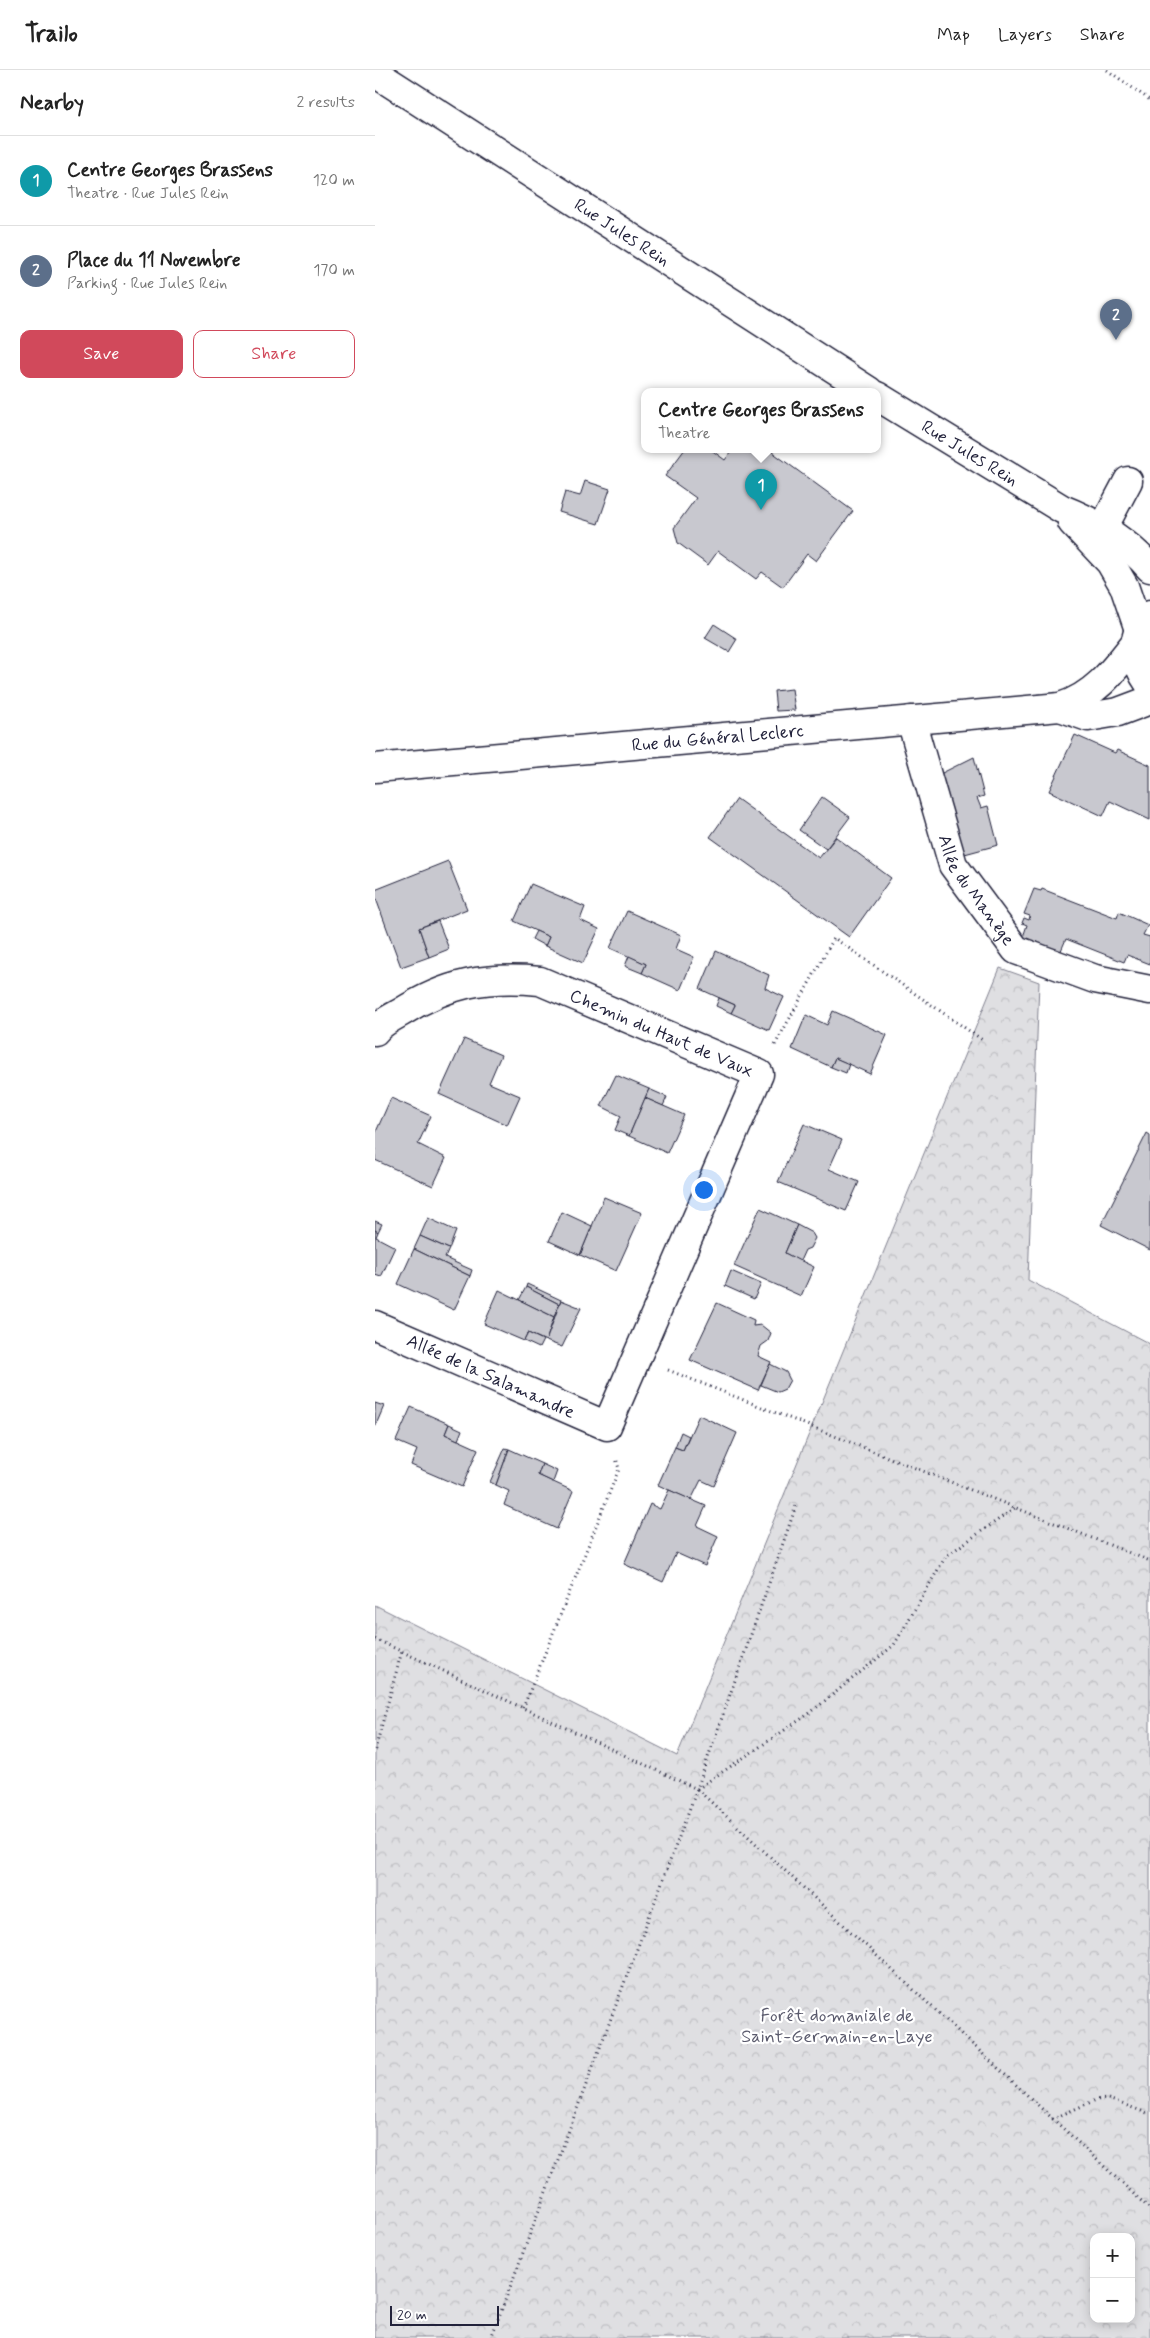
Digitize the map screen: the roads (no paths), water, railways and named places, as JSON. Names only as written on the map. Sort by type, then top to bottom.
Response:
[{"type":"street","name":"Rue Jules Rein","points":[[375,73],[864,388]]},
{"type":"street","name":"Rue Jules Rein","points":[[881,398],[1062,509],[1083,518],[1139,555],[1150,568]]},
{"type":"street","points":[[1102,530],[1128,481]]},
{"type":"street","name":"Rue Jules Rein","points":[[1062,509],[1110,562],[1124,586],[1141,629],[1136,659],[1141,673],[1150,685]]},
{"type":"street","name":"Rue du Général Leclerc","points":[[375,768],[1060,708],[1075,703],[1097,688],[1141,629]]},
{"type":"street","name":"Rue du Général Leclerc","points":[[1060,708],[1088,717],[1118,712],[1150,700]]},
{"type":"street","name":"Allée du Manège","points":[[911,720],[953,865],[1016,950],[1095,979],[1150,990]]},
{"type":"street","name":"Chemin du Haut de Vaux","points":[[375,1031],[414,1004],[459,984],[503,978],[540,981],[759,1074],[607,1426]]},
{"type":"street","name":"Allée de la Salamandre","points":[[375,1325],[607,1426]]},
{"type":"place","name":"Place du 11 Novembre","points":[[1116,340]]},
{"type":"place","name":"Centre Georges Brassens","points":[[761,510]]},
{"type":"park label","name":"Forêt domaniale de Saint-Germain-en-Laye","points":[[837,2025]]}]
